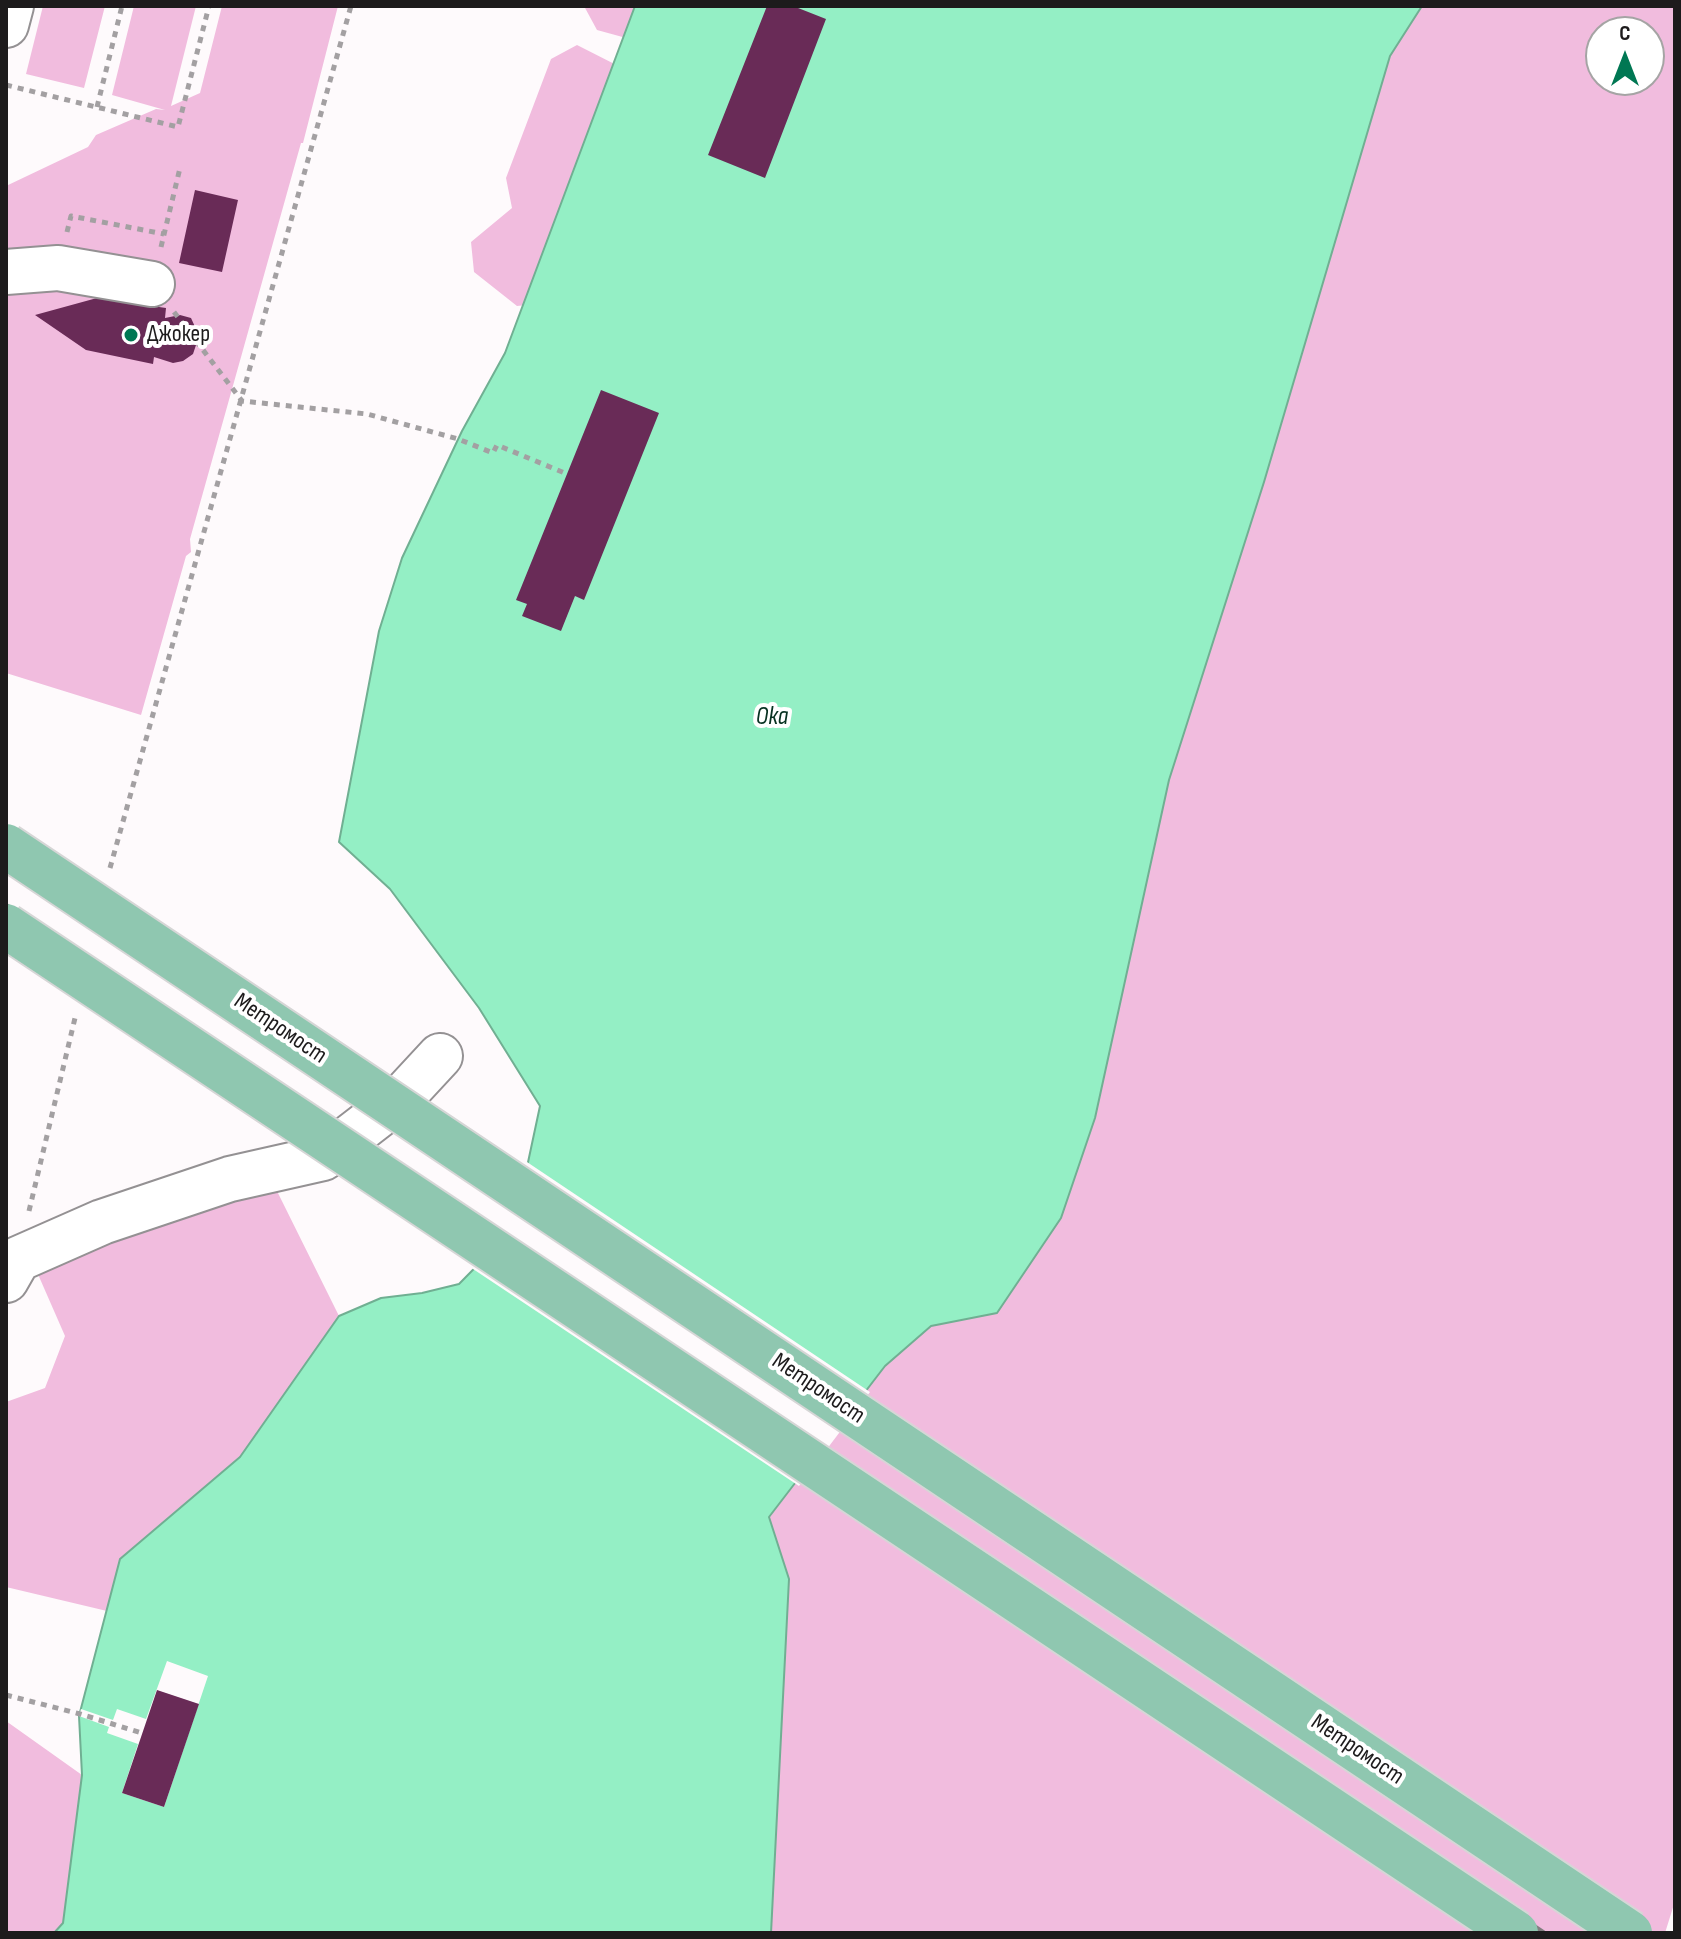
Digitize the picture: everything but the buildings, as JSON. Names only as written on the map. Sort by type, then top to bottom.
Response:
[{"type":"main road","name":"Метромост","points":[[6,846],[1630,1933]]},
{"type":"main road","points":[[6,926],[1516,1933]]},
{"type":"lane","points":[[6,272],[58,268],[152,284]]},
{"type":"lane","points":[[12,1269],[102,1222],[230,1179],[323,1158],[402,1097],[440,1056]]},
{"type":"path","points":[[97,107],[122,6]]},
{"type":"path","points":[[6,85],[178,127],[209,6]]},
{"type":"path","points":[[110,868],[351,6]]},
{"type":"path","points":[[180,168],[152,284],[242,401],[367,414],[458,439],[493,453],[497,445],[567,474]]},
{"type":"path","points":[[58,268],[71,216],[164,234]]},
{"type":"path","points":[[12,1269],[78,1003]]},
{"type":"path","points":[[6,1695],[142,1733]]},
{"type":"shaded area","points":[[43,6],[105,6],[84,88],[26,74]]},
{"type":"shaded area","points":[[134,6],[196,6],[171,106],[200,93],[222,6],[338,6],[303,143],[190,539],[191,552],[186,556],[141,715],[6,673],[6,186],[88,147],[96,135],[156,109],[165,110],[112,95]]},
{"type":"shaded area","points":[[584,6],[696,6],[659,47],[597,30]]},
{"type":"shaded area","points":[[1422,6],[1675,6],[1675,1901],[1665,1933],[771,1933],[789,1579],[769,1518],[885,1366],[931,1326],[997,1313],[1061,1218],[1095,1118],[1169,780],[1264,482],[1390,56]]},
{"type":"shaded area","points":[[577,45],[642,78],[566,301],[517,306],[474,272],[471,242],[512,208],[506,178],[551,59]]},
{"type":"shaded area","points":[[271,1179],[339,1316],[240,1457],[120,1559],[107,1611],[6,1587],[6,1402],[45,1388],[65,1336],[37,1272],[63,1251]]},
{"type":"shaded area","points":[[6,1721],[82,1775],[63,1923],[54,1933],[6,1933]]},
{"type":"water","name":"Ока","points":[[635,6],[1422,6],[1390,56],[1264,482],[1169,780],[1095,1118],[1061,1218],[997,1313],[931,1326],[885,1366],[769,1517],[789,1579],[771,1933],[54,1933],[63,1923],[82,1775],[79,1716],[120,1559],[240,1457],[339,1316],[381,1298],[459,1284],[514,1228],[540,1106],[479,1008],[390,889],[339,842],[379,631],[402,558],[462,431],[505,353]]},
{"type":"pier","points":[[524,1160],[870,1392],[799,1486],[470,1267],[510,1226]]},
{"type":"pier","points":[[167,1661],[208,1676],[164,1807],[122,1793],[138,1744],[107,1733],[109,1727],[79,1716],[81,1709],[113,1720],[117,1709],[146,1719]]},
{"type":"railway","points":[[6,868],[159,964],[1178,1630],[1625,1933]]},
{"type":"railway","points":[[6,906],[1543,1933]]},
{"type":"place","name":"Джокер","points":[[131,335]]}]
